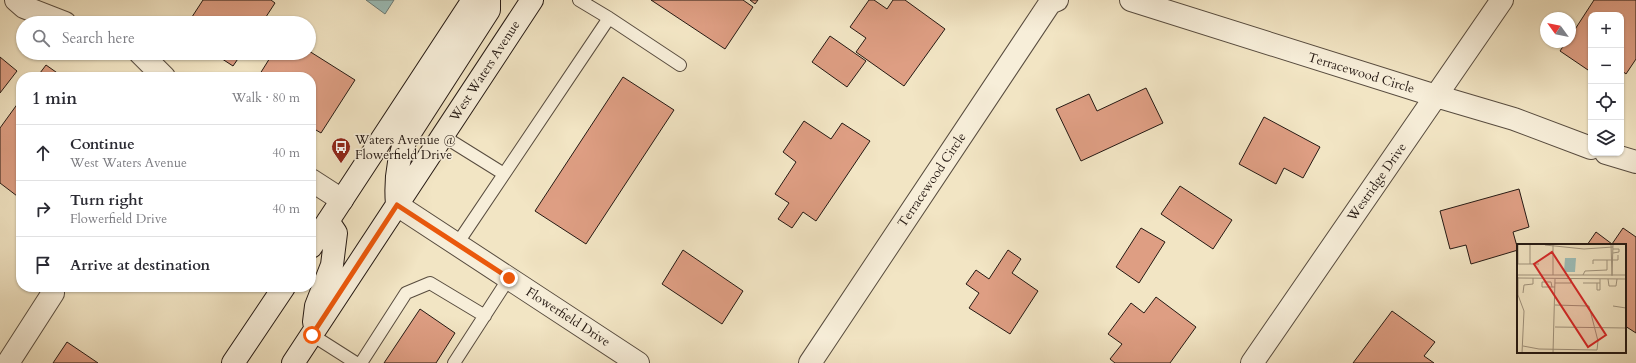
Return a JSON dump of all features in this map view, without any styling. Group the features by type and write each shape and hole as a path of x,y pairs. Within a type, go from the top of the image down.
{"street":[{"path":"16,0 24,7 47,16"},
{"path":"316,239 473,0"},
{"path":"397,205 396,172 400,154 406,139 489,10 488,0"},
{"name":"West Waters Avenue","path":"293,363 532,0"},
{"name":"Terracewood Circle","path":"810,363 1050,3 1057,0"},
{"name":"Terracewood Circle","path":"1131,0 1514,119 1588,147"},
{"name":"Westridge Drive","path":"1252,363 1502,0"},
{"path":"147,60 159,72"},
{"path":"1616,156 1636,162"},
{"path":"316,183 342,200"},
{"name":"Flowerfield Drive","path":"397,205 638,363"},
{"path":"312,335 316,306 332,265 336,233 328,221"},
{"path":"233,363 281,292"},
{"path":"8,363 53,293"}],"lane":[{"path":"579,0 680,65"},
{"path":"457,244 609,18"},
{"path":"443,136 504,174"},
{"path":"454,363 509,278"},
{"path":"361,363 406,293 430,283 484,316"},
{"path":"312,335 356,363"}],"water":[{"path":"366,0 394,0 385,14"}],"building":[{"path":"203,0 271,0 275,3 267,16 193,16"},
{"path":"651,0 743,0 753,7 725,49"},
{"path":"750,0 758,0 755,4"},
{"path":"869,0 874,0 887,9 893,0 905,0 945,29 904,86 856,52 866,38 850,27"},
{"path":"1594,0 1636,0 1636,59 1626,74 1624,72 1624,12 1588,12 1588,70 1560,51 1562,48 1576,48 1576,28"},
{"path":"830,36 866,61 847,87 812,62"},
{"path":"316,55 355,80 321,133 316,130 316,72 261,72 269,60 316,60"},
{"path":"0,57 17,71 0,93"},
{"path":"224,60 237,60 233,66"},
{"path":"46,65 56,72 41,72"},
{"path":"623,77 674,110 586,244 535,211"},
{"path":"1146,88 1163,123 1081,161 1056,109 1089,94 1097,111"},
{"path":"16,106 16,195 0,183 0,128"},
{"path":"1264,117 1320,147 1303,178 1284,168 1276,184 1239,164"},
{"path":"804,121 831,139 842,123 870,141 816,221 803,212 792,228 778,219 789,203 775,194 796,162 783,152"},
{"path":"1180,186 1232,220 1213,249 1161,214"},
{"path":"1519,189 1529,227 1513,232 1517,250 1471,264 1466,245 1450,249 1440,211"},
{"path":"1141,228 1165,242 1139,283 1116,267"},
{"path":"1623,228 1636,237 1636,333 1626,327 1626,244 1612,244"},
{"path":"1596,232 1612,244 1588,244"},
{"path":"683,250 743,291 722,324 662,284"},
{"path":"1008,250 1021,259 1012,273 1038,291 1010,334 969,308 979,293 966,284 976,270 989,279"},
{"path":"1156,297 1196,327 1170,363 1115,363 1110,359 1122,344 1108,334 1131,303 1144,313"},
{"path":"420,309 455,333 436,363 384,363"},
{"path":"1392,311 1435,342 1424,356 1434,363 1353,363"},
{"path":"67,342 98,363 53,363"}],"place":[{"name":"Waters Avenue @ Flowerfield Drive","path":"341,164"}],"route":[{"path":"312,335 397,205 509,278"}]}
